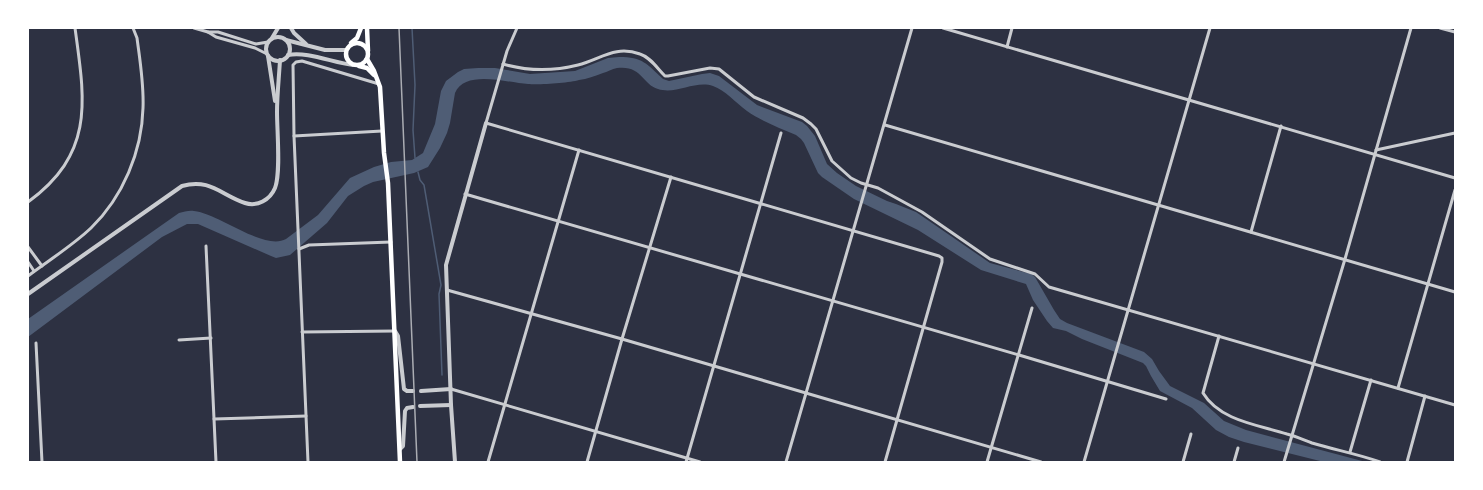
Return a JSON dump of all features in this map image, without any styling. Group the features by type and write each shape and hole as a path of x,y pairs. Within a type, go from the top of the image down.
{"main road":[{"path":"361,28 345,54 348,61 370,70 379,83"},
{"path":"356,65 362,64 367,58 367,28"},
{"path":"348,48 355,43 362,44 368,52"},
{"path":"367,58 379,83 384,160 388,183 400,462"}],"street":[{"path":"28,202 46,188 62,170 72,151 79,131 83,101 75,28"},
{"path":"28,276 73,243 94,225 117,195 131,167 140,136 143,107 138,38 133,28"},
{"path":"194,28 208,32 218,32 256,44 268,42"},
{"path":"277,112 266,48 268,42 278,28"},
{"path":"291,28 294,33 308,46"},
{"path":"455,462 451,405 447,259 509,45 517,28"},
{"path":"786,462 912,28"},
{"path":"943,28 1455,178"},
{"path":"1007,47 1012,28"},
{"path":"1084,462 1210,28"},
{"path":"1284,462 1345,259 1411,28"},
{"path":"1440,28 1455,32"},
{"path":"208,32 216,37 255,48 268,55 273,60 280,60 288,55 298,54 309,55 338,63 356,65"},
{"path":"272,38 281,37 286,40 326,50 348,48"},
{"path":"286,40 290,47 288,55"},
{"path":"503,65 538,69 567,67 581,64 612,52 626,50 644,56 665,76 715,68 723,72 754,97 803,118 811,124 816,129 832,162 851,178 866,186 878,188 922,212 990,259 1035,274 1050,287 1455,405"},
{"path":"28,294 182,186 193,183 203,184 241,202 250,204 256,204 267,199 273,192 277,182 277,112 280,60"},
{"path":"308,462 292,68 294,63 302,61 379,83"},
{"path":"486,123 853,230 942,258 942,264 885,462"},
{"path":"885,125 1455,292"},
{"path":"1251,232 1280,126"},
{"path":"294,136 382,131"},
{"path":"687,460 782,133"},
{"path":"1376,150 1455,133"},
{"path":"488,462 579,150"},
{"path":"587,462 622,339 671,177"},
{"path":"1398,388 1455,190"},
{"path":"465,194 1166,399"},
{"path":"299,249 309,244 390,242"},
{"path":"206,246 216,462"},
{"path":"28,247 42,266"},
{"path":"28,262 34,271"},
{"path":"447,290 622,339 713,367 897,419 1041,462"},
{"path":"986,462 1032,308"},
{"path":"302,332 395,331 398,336 404,389 413,392"},
{"path":"1219,336 1203,394 1215,407 1236,418 1292,437 1350,452 1380,462"},
{"path":"179,340 211,338"},
{"path":"36,343 42,462"},
{"path":"1350,452 1371,380"},
{"path":"420,391 451,389 596,431 687,460 700,462"},
{"path":"1407,462 1425,396"},
{"path":"420,406 451,405"},
{"path":"400,449 403,446 405,411 407,408 413,407"},
{"path":"214,419 306,416"},
{"path":"1183,462 1191,434"},
{"path":"1234,462 1238,448"}],"water":[{"path":"608,58 634,58 644,62 663,79 669,81 710,73 719,76 757,105 802,122 815,136 827,164 837,173 856,186 887,201 916,212 990,263 1031,274 1035,277 1060,319 1144,352 1152,359 1170,386 1204,403 1224,421 1246,430 1366,462 1324,462 1229,437 1216,430 1192,408 1160,391 1143,363 1082,339 1066,331 1053,328 1033,300 1026,284 981,270 918,230 854,199 822,177 818,173 804,143 796,135 752,115 726,94 713,86 699,85 672,90 658,89 648,83 637,72 632,69 625,68 615,68 585,79 554,84 528,84 488,79 468,81 460,86 455,93 447,133 440,148 428,167 414,173 373,182 348,196 327,223 290,255 276,258 198,224 187,224 162,237 28,337 28,319 179,213 192,211 205,214 266,240 277,241 286,239 318,215 350,178 374,167 391,162 412,160 423,153 435,124 441,91 446,81 464,69 495,68 530,74 575,71"}],"waterway":[{"path":"412,28 415,85 413,130 415,158"},
{"path":"418,172 420,180 424,185 441,285 439,294 442,375"}],"railway":[{"path":"399,28 417,462"}]}
